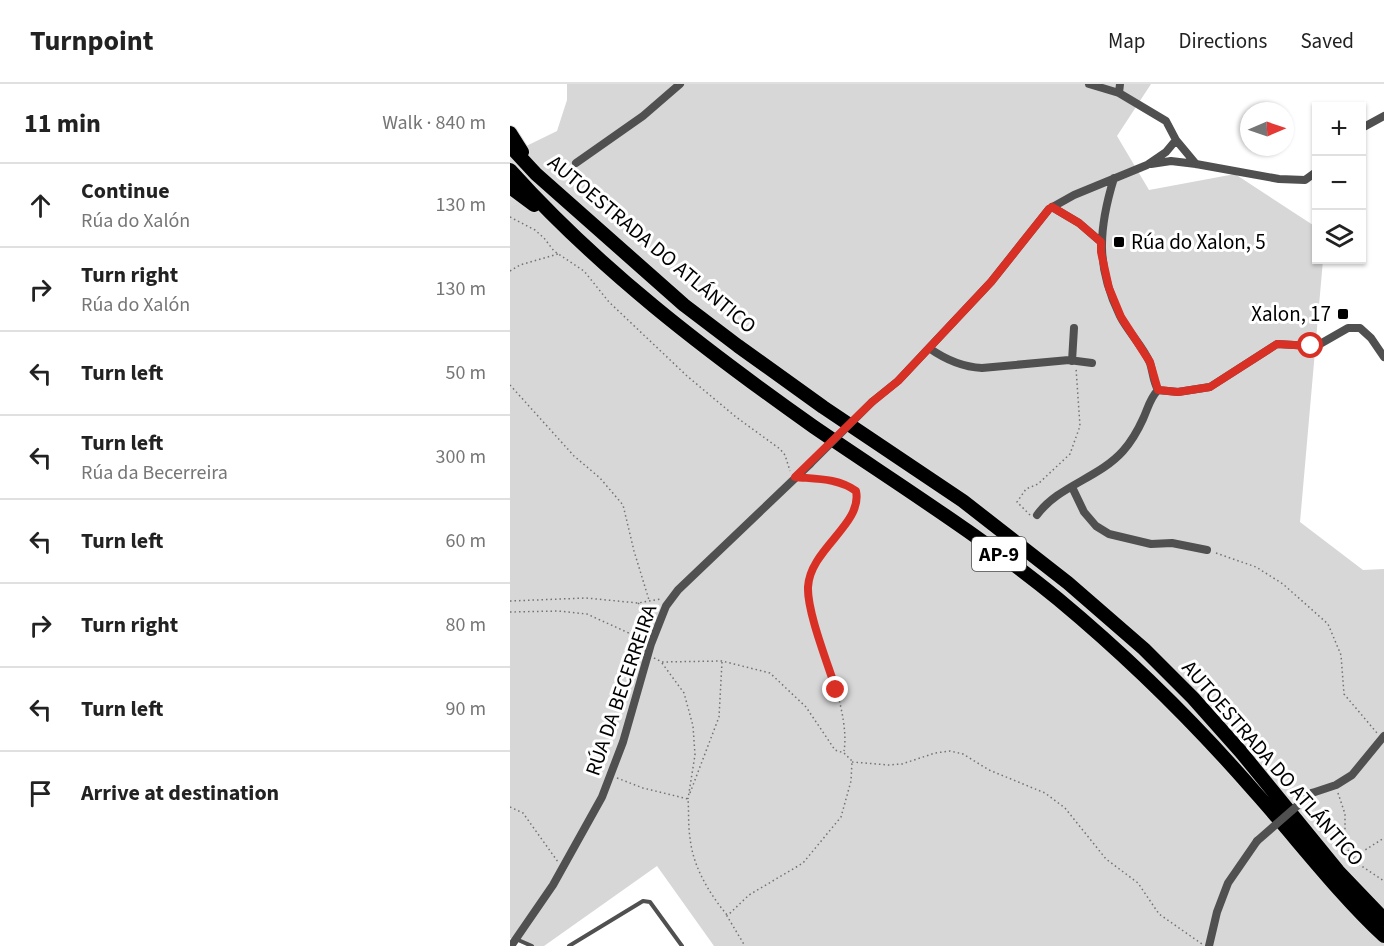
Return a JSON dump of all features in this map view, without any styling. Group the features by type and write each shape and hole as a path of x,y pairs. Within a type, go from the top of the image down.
{"highway":[{"path":"510,133 536,174"},
{"name":"AUTOESTRADA DO ATLÁNTICO","path":"510,146 536,174 684,305 823,407 963,501 1068,583 1144,649 1193,698 1241,752 1338,871 1384,919"},
{"name":"AUTOESTRADA DO ATLÁNTICO","path":"510,170 565,227 637,293 693,339 812,425 996,552 1057,598 1116,649 1202,732 1326,875 1384,936"},
{"path":"510,188 565,227"}],"street":[{"path":"576,163 643,116 680,84"},
{"path":"1089,84 1119,93 1166,121 1176,140 1196,164"},
{"path":"1119,93 1120,84"},
{"path":"1366,126 1384,116"},
{"name":"RÚA DA BECERREIRA","path":"1147,165 1166,152 1176,140"},
{"name":"RÚA DA BECERREIRA","path":"513,942 553,885 602,797 623,742 651,644 666,606 678,590 872,402 898,381 991,282 1052,207 1074,195 1147,165 1171,161 1279,179 1305,180 1312,175"},
{"path":"1114,178 1107,202 1101,252 1109,288 1121,317 1150,362 1158,390"},
{"path":"1052,207 1079,223 1101,242"},
{"path":"1074,328 1074,361"},
{"path":"1036,515 1044,505 1103,468 1123,451 1143,418 1151,396 1158,390 1178,392 1210,387 1277,344 1311,346 1320,344 1348,328 1360,328 1371,338 1384,357"},
{"path":"929,348 946,360 968,367 1074,361 1092,363"},
{"path":"1072,487 1084,512 1096,526 1109,534 1151,544 1172,543 1207,550"},
{"path":"1207,946 1228,883 1257,841 1312,793 1336,785 1352,775 1383,738"}],"lane":[{"path":"569,946 643,901 647,901 682,946"},
{"path":"513,942 532,946"}],"path":[{"path":"510,217 535,230 559,254 584,271 609,302 687,376 736,417 780,448 785,455 793,479 833,481 848,485 856,491 858,501 854,512 820,554 812,570 808,586 813,613 836,690 846,740 844,753"},
{"path":"510,272 520,265 559,254"},
{"path":"1036,515 1031,515 1017,502 1026,489 1038,484 1070,454 1080,426 1074,361"},
{"path":"510,385 574,456 600,478 623,506 649,600"},
{"path":"1207,550 1256,567 1283,584 1328,624 1341,656 1344,694 1383,738"},
{"path":"510,601 586,598 638,603 672,598"},
{"path":"638,603 645,609 655,635"},
{"path":"510,612 558,611 587,614 639,636 651,644"},
{"path":"648,656 662,662 722,662 770,673 806,707 835,750 844,753 852,762 902,764 935,753 950,751 963,754 989,770 1045,793 1065,808 1106,859 1138,883 1159,914 1207,946"},
{"path":"662,662 684,693 693,726 696,755 688,799 693,853 707,888 746,946"},
{"path":"688,799 718,717 722,662"},
{"path":"727,916 749,895 802,863 841,817 851,781 852,762"},
{"path":"610,776 644,788 688,799"},
{"path":"1336,785 1345,814 1345,843 1353,858 1367,871 1384,881"},
{"path":"510,807 523,813 562,868"},
{"path":"1353,858 1384,838"}],"shaded area":[{"path":"567,84 1151,84 1117,136 1149,190 1235,174 1312,224 1312,264 1323,264 1300,522 1363,570 1384,569 1384,946 714,946 657,866 544,946 527,946 510,938 510,154 557,131 567,100"}],"tunnel":[{"path":"510,203 543,186 576,163"}],"place":[{"name":"Rúa do Xalon, 5","path":"1119,242"},
{"name":"Xalon, 17","path":"1343,314"}],"route":[{"path":"836,690 818,634 808,586 812,570 820,554 854,512 858,501 856,491 848,485 795,477 872,402 898,381 991,282 1049,209 1052,207 1079,223 1101,242 1109,288 1121,317 1150,362 1158,390 1178,392 1210,387 1277,344 1311,346"}]}
